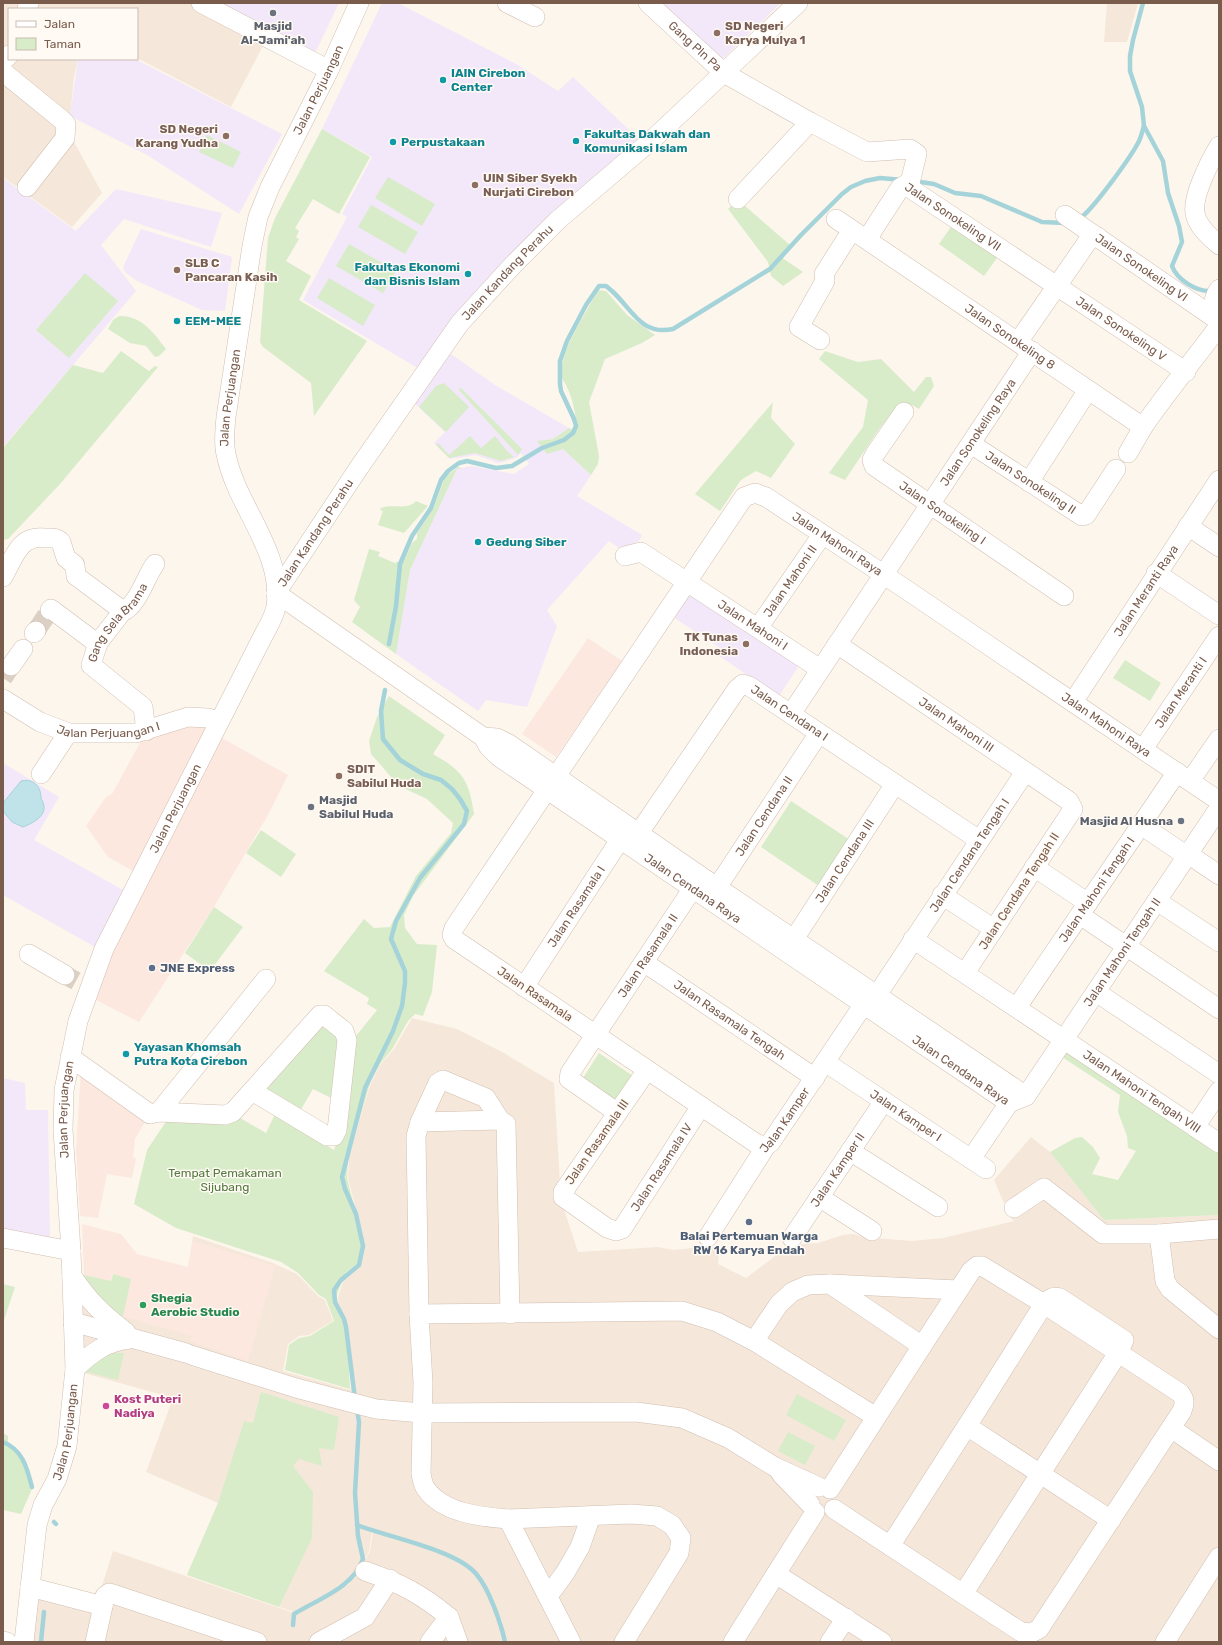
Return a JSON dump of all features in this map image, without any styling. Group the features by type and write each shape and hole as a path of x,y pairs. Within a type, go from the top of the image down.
{"street":[{"path":"201,3 329,70"},
{"name":"Jalan Perjuangan","path":"24,1642 37,1525 43,1504 56,1479 67,1446 75,1369 71,1251 63,1130 64,1090 78,1021 77,981 107,943 276,608 274,571 265,547 231,472 226,454 224,436 252,246 258,217 270,187 329,70 359,3"},
{"path":"507,3 535,17"},
{"name":"Gang Pln Pa","path":"648,3 724,73 810,122 867,152 910,149 915,151 917,154 910,183"},
{"name":"Jalan Kandang Perahu","path":"276,593 354,476 460,323 513,265 558,220 653,138 798,3"},
{"path":"3,72 66,124 65,138 27,187"},
{"path":"738,199 810,122"},
{"path":"1219,146 1205,170 1195,212 1198,221 1208,235 1219,245"},
{"name":"Jalan Sonokeling VII","path":"852,230 900,188 910,183 1056,286"},
{"name":"Jalan Sonokeling VI","path":"1073,220 1218,321"},
{"path":"820,340 799,327 825,281 824,274 852,230"},
{"name":"Jalan Sonokeling 8","path":"852,230 1144,427"},
{"name":"Jalan Sonokeling Raya","path":"883,574 971,444 1025,347 1056,286 1088,241 1092,237 1098,237"},
{"name":"Jalan Sonokeling V","path":"1056,286 1186,372"},
{"path":"1128,453 1164,396 1186,372 1218,321 1213,310 1217,292"},
{"path":"1030,482 1088,390"},
{"name":"Jalan Sonokeling I","path":"904,412 872,460 874,466 1064,596"},
{"name":"Jalan Sonokeling II","path":"971,444 1082,516 1086,515 1116,470"},
{"name":"Jalan Meranti Raya","path":"1073,702 1219,480"},
{"name":"Jalan Mahoni Raya","path":"551,782 744,497 755,493 766,497 883,574 1219,801"},
{"path":"1188,526 1219,547"},
{"name":"Jalan Mahoni II","path":"758,628 822,535"},
{"path":"3,577 25,541 32,537 58,539 62,542 66,558 75,565 76,576 123,611"},
{"name":"Jalan Mahoni I","path":"625,556 641,552 820,669"},
{"name":"Gang Sela Brama","path":"146,731 143,707 92,668 91,665 98,644 123,611 127,610 155,564"},
{"path":"791,714 883,574"},
{"path":"1156,574 1219,615"},
{"name":"Jalan Cendana Raya","path":"276,593 484,737 496,754 551,782 870,1000 1026,1096"},
{"path":"50,610 52,609 72,622 98,644"},
{"name":"Jalan Meranti I","path":"1142,749 1219,636"},
{"name":"Jalan Mahoni III","path":"837,644 1069,801 1073,809"},
{"path":"11,666 23,649"},
{"name":"Jalan Cendana I","path":"630,837 737,689 743,684 750,686 979,840"},
{"name":"Jalan Perjuangan I","path":"3,699 40,722 68,733 136,733 188,717 208,718 219,722"},
{"path":"41,774 68,733"},
{"name":"Jalan Cendana II","path":"714,894 819,733"},
{"name":"Jalan Mahoni Tengah I","path":"1017,1007 1141,824 1183,776 1219,739"},
{"name":"Jalan Cendana Tengah I","path":"870,1000 913,939 1025,772"},
{"name":"Jalan Rasamala","path":"551,782 454,928 452,935 454,939 757,1144 766,1146"},
{"name":"Jalan Cendana III","path":"794,939 895,784"},
{"name":"Jalan Mahoni Tengah II","path":"1026,1096 1219,808"},
{"name":"Jalan Cendana Tengah II","path":"965,973 1073,809"},
{"path":"1141,824 1219,875"},
{"name":"Jalan Rasamala I","path":"524,987 630,837"},
{"path":"1034,867 1127,946 1219,1009"},
{"name":"Jalan Rasamala II","path":"614,1118 615,1111 569,1079 570,1074 697,882"},
{"name":"Jalan Cendana Raya","path":"714,894 794,939 870,1000 1009,1103 1026,1096"},
{"path":"942,895 994,929"},
{"path":"1157,901 1219,942"},
{"name":"Jalan Mahoni Tengah VIII","path":"913,939 1219,1143"},
{"path":"29,954 77,981"},
{"name":"Jalan Rasamala Tengah","path":"644,963 814,1078"},
{"path":"159,1112 266,979"},
{"path":"1096,992 1219,1074"},
{"name":"Jalan Kamper","path":"708,1237 766,1146 771,1142 825,1062 870,1000"},
{"path":"70,1057 150,1114 159,1112 225,1115 233,1112 320,1015 324,1015 344,1031 347,1040 337,1130 334,1136 327,1136 252,1091"},
{"name":"Jalan Kamper I","path":"825,1062 978,1164 1009,1103"},
{"name":"Jalan Rasamala III","path":"622,1229 619,1231 611,1231 562,1194 647,1070"},
{"path":"510,1314 506,1124 500,1120 486,1098 443,1080 438,1083 420,1122 416,1136 422,1413 421,1474 425,1488 436,1499 453,1508 489,1517 508,1519 631,1514 657,1516 672,1525 682,1538 679,1553 624,1642"},
{"path":"1195,1127 1219,1091"},
{"name":"Jalan Kamper II","path":"792,1238 884,1101"},
{"name":"Jalan Rasamala IV","path":"622,1229 701,1106"},
{"path":"420,1122 500,1120"},
{"path":"850,1151 938,1207"},
{"path":"1014,1208 1044,1188 1103,1234 1159,1234 1219,1229"},
{"path":"819,1197 872,1232"},
{"path":"1159,1234 1165,1281 1170,1289 1219,1329"},
{"path":"3,1238 71,1251"},
{"path":"733,1642 776,1574 813,1508 812,1492 825,1488 876,1417 971,1271 977,1266 982,1266 1044,1304 1080,1319 1118,1353 1180,1393 1184,1398 1185,1404 1182,1411 1171,1428 1039,1629 1031,1633 1021,1632 834,1509"},
{"path":"72,1276 92,1304 107,1318 134,1338"},
{"path":"754,1340 779,1304 792,1292 808,1285 830,1284 958,1290"},
{"path":"830,1284 922,1346"},
{"path":"890,1546 1044,1304"},
{"path":"419,1314 510,1314 653,1310 682,1311 717,1322 754,1340 876,1417"},
{"path":"73,1322 134,1338 344,1402 366,1407 422,1413 636,1412 682,1418 728,1438 775,1467 825,1488 836,1496 837,1500 834,1509 827,1514 813,1508 775,1467"},
{"path":"75,1369 88,1356 105,1345 118,1340 134,1338"},
{"path":"963,1594 1118,1353"},
{"path":"967,1426 1111,1520"},
{"path":"1171,1428 1219,1461"},
{"path":"548,1596 565,1573 580,1547 591,1516"},
{"path":"508,1519 571,1642"},
{"path":"1165,1642 1219,1557"},
{"path":"365,1571 390,1579 426,1598 450,1617 458,1642"},
{"path":"776,1574 882,1642"},
{"path":"319,1642 365,1617 390,1579"},
{"path":"30,1587 103,1606"},
{"path":"95,1642 105,1596 109,1593 257,1642"},
{"path":"430,1642 450,1617"},
{"path":"830,1642 846,1618"},
{"path":"3,1641 7,1642"}],"shaded area":[{"path":"3,3 215,3 264,44 231,107 138,59 138,8 8,8 8,60 78,60 74,77 70,119 73,140 102,193 72,227 3,177"},
{"path":"216,3 339,3 316,51 308,52"},
{"name":"UIN Siber Syekh Nurjati Cirebon","path":"382,3 398,3 518,65 558,91 573,77 643,143 421,370 303,300 347,217 342,214 372,157 322,129"},
{"name":"SD Negeri Karya Mulya 1","path":"651,3 781,3 718,63"},
{"path":"1107,3 1138,3 1127,42 1104,42"},
{"path":"78,60 137,60 282,134 239,214 147,155 70,116"},
{"path":"3,178 76,231 116,189 222,213 211,247 124,219 101,245 136,291 3,447"},
{"name":"SLB C Pancaran Kasih","path":"141,229 232,257 225,311 202,310 137,281 125,272 123,267"},
{"path":"451,354 495,385 569,428 553,439 538,441 563,449 591,475 577,496 642,535 639,541 620,549 609,541 547,610 557,626 527,707 486,700 478,711 396,654 410,570 457,469 471,466 514,474 529,464 521,453 516,458 498,463 476,455 450,459 434,443 445,432 413,402"},
{"name":"TK Tunas Indonesia","path":"690,592 802,661 779,696 716,654 720,648 673,617"},
{"path":"588,638 622,661 556,757 522,734"},
{"path":"177,724 206,724 204,728 288,775 268,815 215,905 139,1022 94,999 114,948 149,880 108,857 86,826 106,797 112,794 142,739"},
{"path":"3,763 59,797 34,840 123,890 95,947 3,895"},
{"path":"412,1018 457,1029 504,1053 554,1083 561,1200 578,1252 658,1247 673,1250 710,1246 719,1249 718,1264 746,1278 783,1250 800,1244 818,1243 843,1235 853,1234 863,1237 912,1241 943,1238 1014,1221 1010,1217 994,1180 1031,1137 1050,1152 1104,1220 1219,1215 1219,1642 504,1642 503,1623 491,1594 471,1566 432,1549 372,1530 369,1552 348,1583 294,1612 187,1575 218,1503 146,1472 173,1398 77,1371 74,1273 111,1281 188,1268 193,1236 273,1263 297,1274 318,1296 325,1300 333,1321 309,1335 299,1336 288,1344 283,1371 351,1390 348,1327 337,1300 346,1273 361,1261 363,1237 348,1178 349,1158 371,1083 380,1065 394,1049"},
{"path":"81,1069 148,1117 135,1139 133,1157 136,1159 132,1178 107,1174 98,1218 80,1216 76,1149"},
{"path":"3,1078 25,1083 26,1110 48,1110 50,1240 3,1229"},
{"path":"82,1224 121,1234 137,1254 188,1267 193,1241 275,1266 248,1361 190,1341 192,1336 123,1316 131,1279 112,1274 111,1281 84,1275"},
{"path":"373,1531 432,1550 470,1567 490,1595 502,1623 503,1642 28,1642 35,1580 99,1595 113,1551 294,1613 349,1584 370,1552"}],"green space":[{"path":"322,129 370,157 339,214 313,199 295,228 299,231 296,237 299,239 286,261 311,276 299,300 367,341 314,416 311,383 263,347 260,342 268,238 275,218"},
{"path":"207,135 241,152 233,168 199,152"},
{"path":"388,177 435,204 422,226 375,198"},
{"path":"735,202 744,205 790,245 781,257 803,272 783,286 771,276 768,262 728,209"},
{"path":"371,205 418,232 405,254 358,227"},
{"path":"953,224 999,255 984,276 939,244"},
{"path":"349,244 396,271 383,293 336,266"},
{"path":"85,273 118,301 69,358 36,330"},
{"path":"329,278 375,305 363,326 317,298"},
{"path":"598,290 606,291 627,315 655,335 642,343 605,359 589,402 599,456 598,464 591,475 563,449 547,454 537,441 553,439 569,428 576,432 574,408 571,396 562,378 562,367 564,357 574,332"},
{"path":"119,316 134,318 146,326 152,331 166,349 159,356 155,357 146,346 130,343 108,329 113,320"},
{"path":"121,351 149,371 155,366 158,367 60,484 8,539 3,540 3,448 73,365 103,373"},
{"path":"825,351 858,362 881,359 914,392 926,377 931,377 934,386 919,409 912,405 898,406 879,429 845,480 829,473 863,427 868,400 819,359"},
{"path":"444,383 469,407 446,432 419,407 436,386"},
{"path":"460,387 522,449 518,455 459,390"},
{"path":"773,402 771,418 795,444 771,478 756,471 741,480 720,511 695,494"},
{"path":"470,436 481,448 495,436 514,457 501,461 475,453 449,458 436,445 438,443 449,455"},
{"path":"458,467 462,468 457,469 410,570 396,654 352,622 360,607 354,600 369,549 380,552 378,556 395,563 405,558 412,543 417,539 417,533 434,507 445,477"},
{"path":"416,501 428,506 404,533 378,525 383,511 380,510 381,508 390,506 408,506"},
{"path":"1125,660 1161,683 1150,701 1113,678"},
{"name":"Tempat Pemakaman Sijubang","path":"389,696 445,735 433,754 458,771 463,778 470,793 474,814 413,896 404,915 405,928 417,944 437,945 432,992 423,1016 415,1014 408,1021 393,1048 380,1064 370,1083 348,1158 347,1178 362,1237 360,1261 345,1273 335,1300 347,1327 350,1389 285,1370 289,1345 299,1338 310,1336 334,1321 326,1299 319,1295 298,1273 281,1262 176,1228 134,1204 147,1150 169,1117 242,1119 266,1133 275,1114 334,1150 341,1130 345,1105 313,1089 300,1111 263,1091 283,1071 331,1008 348,1021 346,1027 356,1036 377,1010 367,1004 369,998 324,971 364,919 374,928 390,927 416,876 451,833 453,823 427,799 399,786 371,754 369,741 377,717"},
{"path":"791,801 853,842 822,888 761,847"},
{"path":"261,830 296,854 281,877 246,853"},
{"path":"214,907 243,927 210,971 185,953"},
{"path":"1065,1047 1219,1148 1219,1215 1104,1220 1050,1152 1075,1138 1082,1137 1093,1147 1100,1158 1092,1174 1118,1180 1136,1151 1128,1148 1127,1136 1118,1112 1120,1095 1059,1055"},
{"path":"599,1053 636,1078 620,1103 583,1078"},
{"path":"113,1274 131,1279 123,1316 117,1314 87,1284 84,1275 111,1281"},
{"path":"3,1284 15,1287 3,1323"},
{"path":"111,1353 124,1353 118,1380 86,1372 98,1358"},
{"path":"261,1392 339,1417 334,1450 319,1448 322,1466 299,1459 293,1466 313,1492 312,1538 279,1607 187,1575 218,1503 244,1421 253,1423"},
{"path":"797,1394 846,1420 834,1441 786,1415"},
{"path":"788,1432 815,1446 805,1465 778,1451"},
{"path":"3,1433 8,1436 8,1442 22,1460 32,1489 21,1514 3,1510"}],"water":[{"path":"25,780 36,784 40,790 44,807 44,811 40,817 23,827 12,822 3,811 3,803 21,781"}],"waterway":[{"path":"1143,3 1133,40 1130,56 1130,71 1142,107 1144,126 1163,161 1168,193 1179,226 1182,242 1172,266 1178,276 1188,284 1206,291 1211,291"},
{"path":"1079,219 1093,206 1119,172 1138,143 1144,126"},
{"path":"389,644 396,606 400,564 412,536 431,508 441,480 448,471 459,463 467,461 496,468 512,466 542,448 564,440 573,433 576,426 561,391 560,361 567,341 586,305 599,286 606,286 612,291 645,325 653,329 673,329 770,269 801,235 851,187 865,181 880,178 903,180"},
{"path":"914,181 934,184 955,193 981,196 1042,222 1065,223"},
{"path":"355,1399 346,1327 344,1319 335,1302 334,1290 341,1280 359,1265 363,1246 356,1214 345,1189 342,1177 365,1088 393,1031 402,1006 405,971 391,939 396,921 420,878 464,824 467,811 452,789 441,780 423,774 400,760 383,739 381,711 385,690"},
{"path":"293,1625 294,1614 324,1598 343,1585 358,1569 363,1559 358,1536 355,1493 359,1422 357,1409"},
{"path":"3,1442 10,1445 20,1455 26,1467 32,1487"},
{"path":"357,1525 439,1551 468,1566 477,1575 490,1597 498,1616 505,1642"},
{"path":"41,1642 44,1612"}],"tunnel":[{"path":"36,631 50,610"},
{"path":"3,678 11,666"},
{"path":"65,975 76,981"}],"place":[{"name":"Masjid Al-Jami'ah","path":"273,13"},
{"name":"SD Negeri Karya Mulya 1","path":"717,33"},
{"name":"IAIN Cirebon Center","path":"443,80"},
{"name":"SD Negeri Karang Yudha","path":"226,136"},
{"name":"Fakultas Dakwah dan Komunikasi Islam","path":"576,141"},
{"name":"Perpustakaan","path":"393,142"},
{"name":"UIN Siber Syekh Nurjati Cirebon","path":"475,185"},
{"name":"SLB C Pancaran Kasih","path":"177,270"},
{"name":"Fakultas Ekonomi dan Bisnis Islam","path":"468,274"},
{"name":"EEM-MEE","path":"177,321"},
{"name":"Gedung Siber","path":"478,542"},
{"name":"TK Tunas Indonesia","path":"746,644"},
{"name":"SDIT Sabilul Huda","path":"339,776"},
{"name":"Masjid Sabilul Huda","path":"311,807"},
{"name":"Masjid Al Husna","path":"1181,821"},
{"name":"JNE Express","path":"152,968"},
{"name":"Yayasan Khomsah Putra Kota Cirebon","path":"126,1054"},
{"name":"Balai Pertemuan Warga RW 16 Karya Endah","path":"749,1222"},
{"name":"Shegia Aerobic Studio","path":"143,1305"},
{"name":"Kost Puteri Nadiya","path":"106,1406"}]}
